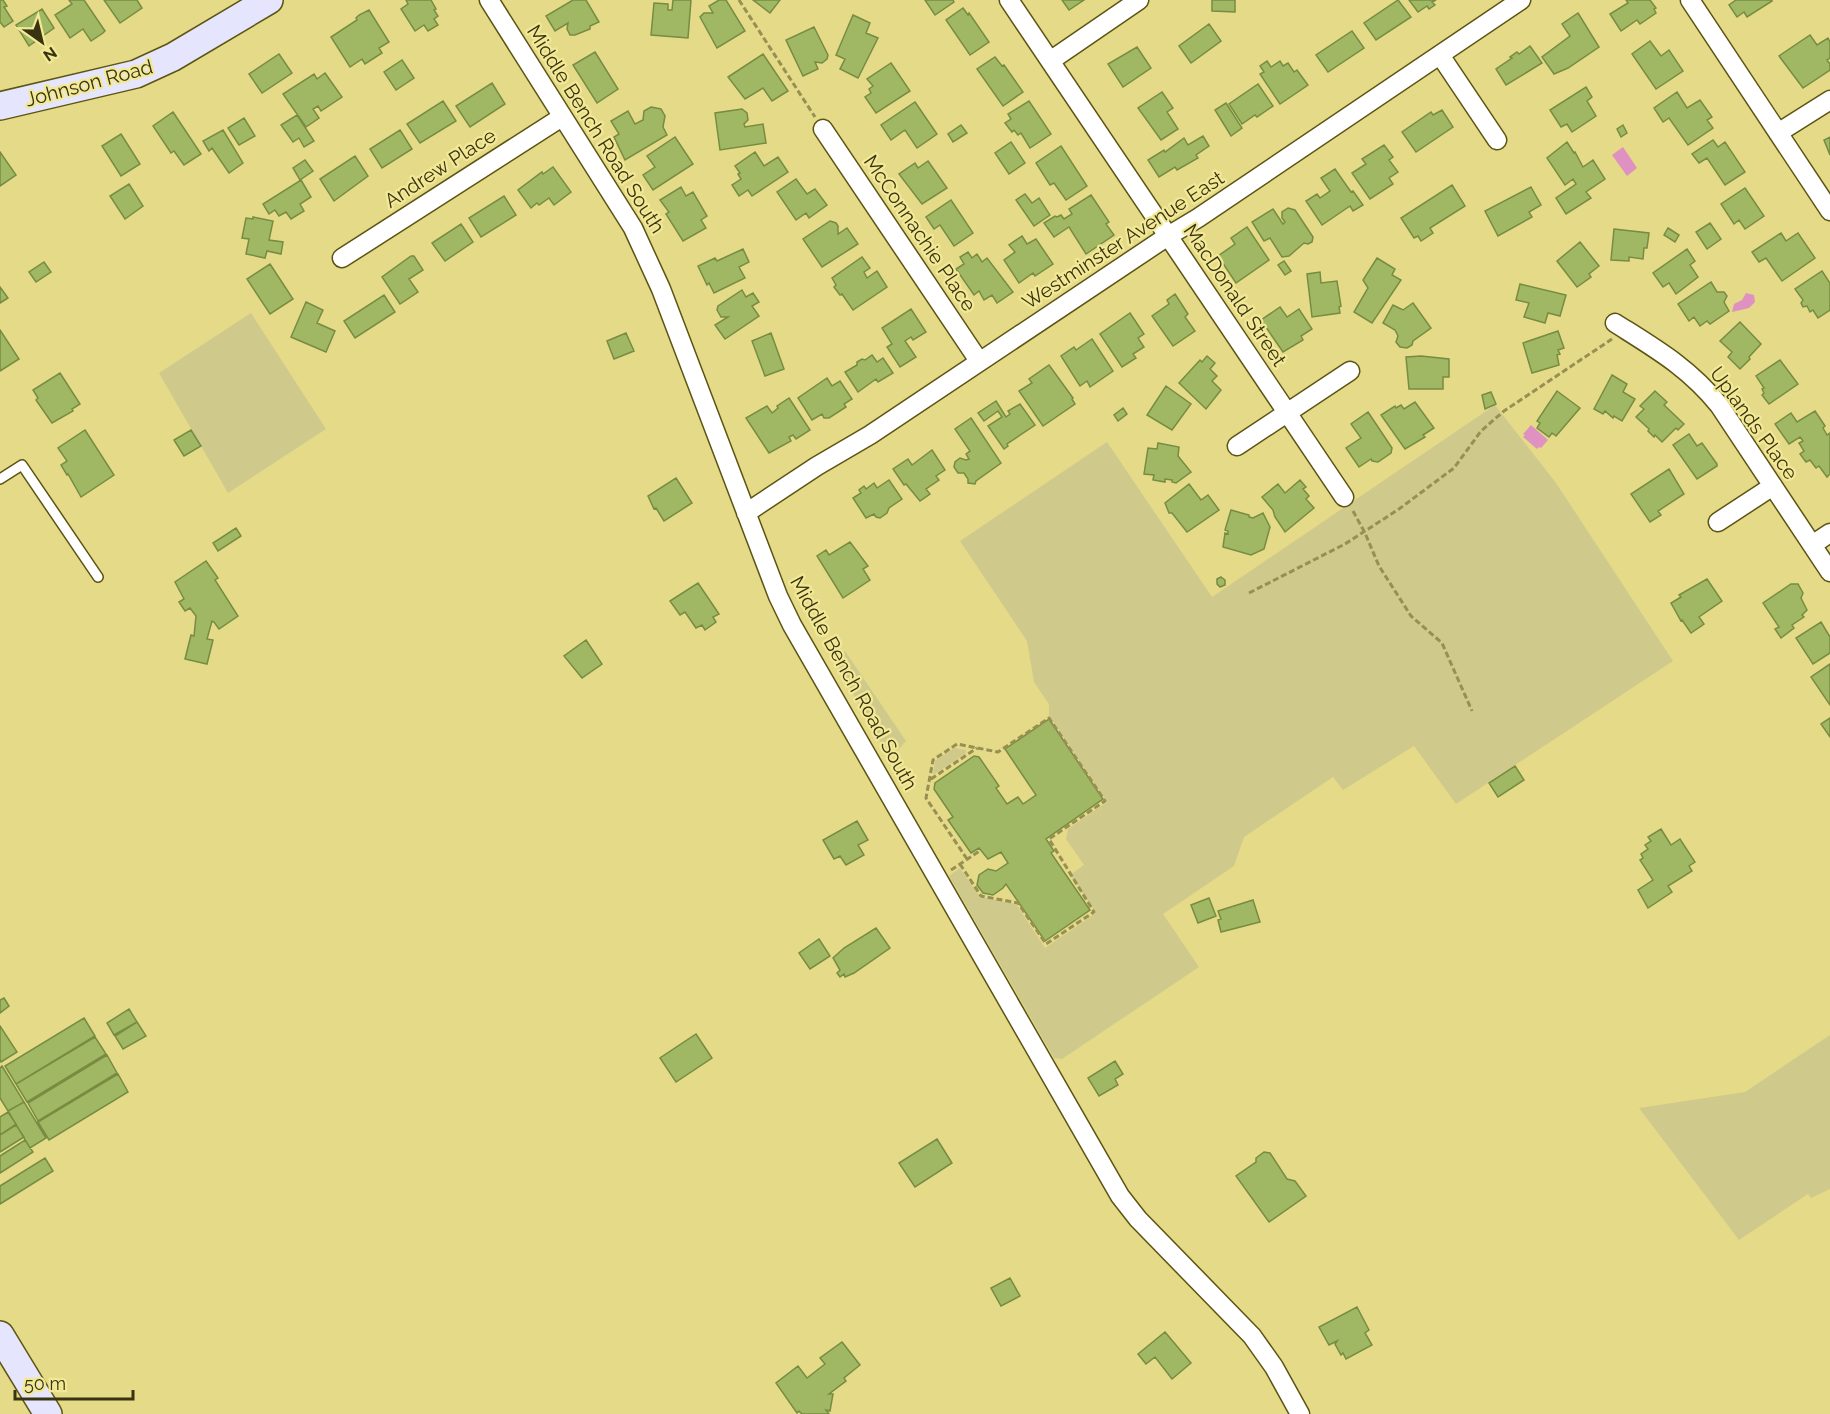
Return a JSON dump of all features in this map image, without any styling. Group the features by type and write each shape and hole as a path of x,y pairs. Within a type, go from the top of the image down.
{"main road":[{"name":"Johnson Road","path":"0,106 136,74 173,57 269,0"},
{"path":"0,1335 48,1414"}],"street":[{"name":"Middle Bench Road South","path":"489,0 644,248 662,289 778,596 792,625 937,879 1114,1186 1132,1212 1252,1336 1275,1367 1300,1414"},
{"name":"MacDonald Street","path":"1009,0 1344,497"},
{"path":"1050,61 1139,0"},
{"name":"Westminster Avenue East","path":"746,513 817,466 870,435 1168,236 1208,212 1521,0"},
{"path":"1690,0 1830,211"},
{"path":"1440,55 1497,140"},
{"path":"1778,133 1830,99"},
{"name":"Andrew Place","path":"342,258 562,117"},
{"name":"McConnachie Place","path":"823,129 979,362"},
{"name":"Uplands Place","path":"1621,326 1670,357 1706,389 1830,572"},
{"path":"1237,446 1350,371"},
{"path":"1718,522 1773,486"},
{"path":"1812,545 1830,533"}],"lane":[{"path":"0,479 22,465 98,577"}],"path":[{"path":"739,0 823,129"},
{"path":"1249,593 1365,533 1440,480 1454,468 1481,431 1504,411 1621,326"},
{"path":"1344,497 1365,533 1379,566 1411,616 1442,644 1472,711"},
{"path":"960,864 981,896 1018,903 1046,945 1094,912 1049,839 1105,801 1048,718 998,752 957,744 933,760 926,798 967,860"},
{"path":"930,780 976,748"},
{"path":"937,879 981,850"}],"shaded area":[{"path":"1623,147 1637,168 1627,176 1612,155"},
{"path":"1746,293 1754,295 1755,302 1749,308 1732,312 1734,304 1742,300"},
{"path":"251,313 326,429 228,493 159,373"},
{"path":"1495,405 1556,483 1673,661 1456,804 1414,746 1343,790 1333,777 1244,837 1234,866 1163,914 1199,967 1062,1059 1054,1058 949,876 960,868 980,897 1016,904 1045,948 1096,913 1070,875 1084,865 1066,839 1068,829 1107,802 1049,716 1049,704 1034,682 1027,641 960,541 1107,442 1212,597"},
{"path":"1531,425 1548,440 1541,448 1537,449 1523,437"},
{"path":"845,651 906,741 888,756 833,658"},
{"path":"954,748 966,750 965,754 933,775 935,761"},
{"path":"1830,1035 1830,1189 1811,1198 1808,1194 1739,1240 1639,1108 1745,1092"}],"building":[{"path":"0,0 3,0 7,6 4,7 13,21 4,27 0,22"},
{"path":"69,0 84,0 105,31 91,41 83,29 70,38 55,15 72,4"},
{"path":"104,0 137,0 142,8 120,23"},
{"path":"406,0 431,0 438,16 434,19 438,25 428,31 424,25 415,31 401,9 408,4"},
{"path":"573,0 586,0 599,22 590,26 590,29 575,35 570,35 567,29 568,23 555,31 546,16"},
{"path":"673,0 691,0 688,38 651,35 654,3 668,4 668,10 672,10"},
{"path":"719,0 726,0 745,31 717,48 700,17 704,13 713,13 709,6"},
{"path":"753,0 780,0 770,13"},
{"path":"925,0 953,0 954,2 935,15"},
{"path":"1062,0 1084,0 1069,10"},
{"path":"1212,0 1235,0 1235,12 1212,11"},
{"path":"1398,0 1411,17 1376,40 1364,23"},
{"path":"1409,0 1436,0 1432,2 1435,5 1429,9 1427,6 1418,12"},
{"path":"1626,0 1650,0 1656,8 1654,9 1656,13 1640,24 1637,20 1621,31 1610,14 1628,3"},
{"path":"1736,0 1772,1 1747,17 1744,12 1737,17 1729,5"},
{"path":"963,8 989,42 970,55 946,20"},
{"path":"42,9 54,28 29,46 16,25"},
{"path":"369,10 389,42 379,48 382,53 365,64 362,59 350,67 331,37"},
{"path":"1578,13 1599,47 1568,68 1554,74 1542,57 1570,36 1562,24"},
{"path":"853,15 870,23 866,33 878,38 858,78 840,69 845,59 836,55"},
{"path":"1209,24 1221,41 1191,63 1179,46"},
{"path":"814,27 828,55 822,63 815,62 818,69 803,76 786,40"},
{"path":"1352,31 1364,48 1328,72 1316,55"},
{"path":"1810,35 1817,45 1828,38 1830,58 1827,60 1830,70 1803,88 1779,56"},
{"path":"1650,41 1661,56 1669,50 1683,71 1656,89 1632,54"},
{"path":"1530,46 1542,63 1506,85 1496,69 1517,52 1519,54"},
{"path":"1137,47 1151,68 1123,87 1108,64"},
{"path":"595,52 618,89 597,103 573,65"},
{"path":"279,54 292,73 262,93 249,74"},
{"path":"763,54 788,91 772,101 763,88 745,99 728,77"},
{"path":"995,57 1002,66 1004,65 1023,92 1003,106 977,69"},
{"path":"402,60 414,78 396,90 384,72"},
{"path":"1267,61 1271,67 1280,61 1283,66 1288,63 1294,72 1297,70 1308,85 1280,104 1260,74 1264,72 1260,66"},
{"path":"891,63 910,91 876,113 865,97 871,93 869,89 873,86 867,79"},
{"path":"325,73 342,97 321,111 318,106 313,109 319,118 306,127 283,94 314,74 317,79"},
{"path":"492,83 505,104 470,127 456,106"},
{"path":"1258,84 1273,106 1242,124 1229,104"},
{"path":"1586,87 1592,97 1587,101 1596,116 1572,132 1567,124 1561,127 1550,110"},
{"path":"1162,92 1173,108 1167,112 1178,129 1161,140 1138,108"},
{"path":"1677,92 1687,108 1700,100 1712,117 1707,120 1713,128 1688,145 1669,118 1663,122 1654,108"},
{"path":"443,101 456,121 420,143 407,124"},
{"path":"1029,101 1051,134 1030,148 1021,133 1018,135 1014,130 1012,132 1005,123 1011,119 1008,114"},
{"path":"915,102 937,134 917,148 905,130 891,140 881,125"},
{"path":"1226,103 1242,128 1231,136 1215,110"},
{"path":"651,107 661,109 665,116 663,127 667,135 625,160 614,137 619,134 611,121 628,111 635,124 643,120 644,111"},
{"path":"742,109 747,113 748,120 744,124 745,127 763,124 766,143 720,150 715,113"},
{"path":"1442,110 1453,127 1416,152 1402,132 1431,112 1433,115"},
{"path":"173,112 201,154 184,165 174,151 171,153 153,126"},
{"path":"297,115 314,141 304,147 299,138 293,142 281,125"},
{"path":"244,118 255,136 239,145 228,128"},
{"path":"961,125 967,133 953,142 948,134"},
{"path":"1623,125 1627,133 1621,137 1617,129"},
{"path":"223,130 243,163 229,173 212,148 209,151 203,141"},
{"path":"400,130 412,149 382,168 370,149"},
{"path":"121,134 140,164 121,176 102,146"},
{"path":"1203,136 1209,146 1196,155 1198,158 1177,170 1175,167 1159,177 1148,160 1164,150 1165,152 1184,138 1188,145"},
{"path":"675,137 693,164 653,190 643,175 655,167 647,156"},
{"path":"1830,137 1830,155 1824,140"},
{"path":"1713,140 1718,147 1725,142 1745,172 1725,185 1707,158 1699,163 1692,154"},
{"path":"1011,142 1025,163 1009,174 995,153"},
{"path":"1567,142 1583,167 1593,160 1605,179 1586,192 1591,198 1566,214 1556,198 1576,184 1573,179 1565,185 1547,158"},
{"path":"1384,145 1393,157 1389,160 1398,172 1389,178 1393,184 1370,199 1352,173 1366,164 1362,159"},
{"path":"1061,146 1087,186 1066,200 1054,183 1050,185 1036,163"},
{"path":"0,152 16,175 0,186"},
{"path":"755,152 764,166 778,157 788,172 752,196 748,190 739,196 732,185 741,179 735,166"},
{"path":"355,156 368,176 334,201 320,179"},
{"path":"305,160 313,171 300,180 293,168"},
{"path":"928,161 947,188 922,204 899,174 915,163 918,168"},
{"path":"553,167 571,192 554,205 549,198 531,208 518,190 542,172 543,174"},
{"path":"1335,169 1363,205 1353,211 1350,206 1322,225 1306,201 1317,194 1320,198 1330,191 1321,178"},
{"path":"796,179 807,194 815,189 827,205 809,218 806,213 796,220 777,192"},
{"path":"301,180 311,197 300,204 304,211 291,219 286,212 279,216 275,210 269,214 263,204"},
{"path":"129,184 143,206 125,219 110,196"},
{"path":"1452,185 1465,206 1430,228 1433,233 1421,241 1418,236 1414,238 1401,218"},
{"path":"681,187 686,196 693,192 707,216 701,220 706,228 683,241 666,214 669,212 660,200"},
{"path":"1531,187 1541,205 1529,212 1532,217 1498,236 1485,211"},
{"path":"1745,188 1764,216 1745,229 1739,220 1734,224 1721,204"},
{"path":"1025,194 1032,203 1039,198 1050,215 1034,226 1016,200"},
{"path":"1091,195 1109,222 1106,224 1114,235 1086,254 1069,227 1054,237 1044,223 1055,216 1061,215 1064,219 1072,214 1069,209"},
{"path":"504,196 516,215 481,237 469,218"},
{"path":"951,200 973,233 954,246 940,225 934,229 926,217"},
{"path":"1288,208 1295,210 1313,237 1312,242 1304,243 1289,256 1282,257 1270,238 1264,241 1252,222 1273,209 1283,224 1285,222 1282,212"},
{"path":"253,217 273,221 269,240 283,242 281,254 267,251 265,258 246,254 249,239 242,238 246,218 253,219"},
{"path":"830,221 838,226 838,234 847,228 858,244 822,267 803,239"},
{"path":"1710,223 1721,239 1707,249 1696,232"},
{"path":"461,224 473,242 445,261 432,243"},
{"path":"1247,227 1269,260 1236,283 1218,256 1235,244 1231,238"},
{"path":"1668,228 1679,235 1675,242 1664,235"},
{"path":"1614,229 1649,233 1643,259 1629,257 1629,261 1611,260"},
{"path":"1781,233 1786,241 1798,233 1815,258 1782,281 1766,258 1759,262 1752,252"},
{"path":"1022,236 1027,244 1036,239 1053,264 1035,276 1033,273 1019,283 1004,260 1015,252 1009,245"},
{"path":"1580,242 1599,266 1589,274 1591,277 1577,287 1557,261"},
{"path":"743,249 749,262 739,267 745,278 714,293 709,283 707,285 698,266 715,258 717,261"},
{"path":"1687,249 1695,261 1690,265 1698,277 1676,294 1669,283 1663,287 1653,273"},
{"path":"968,252 972,258 977,254 982,262 987,258 1013,292 997,303 992,295 984,300 979,291 974,295 956,269 964,264 960,257"},
{"path":"414,256 423,270 409,279 418,292 400,304 382,277"},
{"path":"862,257 870,268 864,272 867,278 877,271 887,287 853,310 834,287 836,285 832,278"},
{"path":"1377,258 1395,269 1392,275 1401,280 1372,323 1354,312 1368,288 1363,280"},
{"path":"1284,261 1291,271 1285,275 1278,265"},
{"path":"44,262 51,272 36,282 29,272"},
{"path":"270,264 293,299 270,314 247,279"},
{"path":"1822,271 1830,283 1830,310 1818,318 1813,310 1810,312 1807,306 1803,307 1801,303 1803,300 1795,289"},
{"path":"1320,272 1321,283 1337,281 1340,313 1312,317 1307,274"},
{"path":"1711,282 1717,292 1724,292 1727,296 1724,302 1729,311 1710,324 1707,321 1700,326 1694,317 1689,321 1678,304"},
{"path":"1520,284 1566,295 1560,316 1548,313 1545,323 1524,317 1529,303 1516,300"},
{"path":"0,287 8,298 0,303"},
{"path":"742,290 746,297 753,293 759,302 752,306 759,316 725,339 715,325 728,317 721,317 717,310 718,306"},
{"path":"1175,294 1188,314 1185,317 1195,331 1173,346 1152,316 1169,304 1167,300"},
{"path":"384,295 395,312 355,338 344,321"},
{"path":"306,302 323,310 317,323 335,331 326,352 291,337"},
{"path":"1413,303 1431,328 1413,341 1412,345 1407,348 1400,347 1396,342 1398,336 1395,330 1383,323 1393,305 1403,310"},
{"path":"1280,307 1287,317 1299,309 1312,329 1301,336 1303,340 1283,352 1261,320"},
{"path":"911,309 926,332 913,340 911,337 905,341 916,357 900,367 887,347 892,344 882,328"},
{"path":"1130,313 1144,334 1138,338 1144,347 1133,354 1136,358 1122,367 1100,334"},
{"path":"1740,322 1761,344 1740,369 1728,357 1732,352 1720,341"},
{"path":"0,330 19,359 0,371"},
{"path":"1558,331 1564,348 1558,350 1559,365 1532,373 1523,343"},
{"path":"626,333 634,351 614,359 607,341"},
{"path":"771,333 784,369 765,376 752,341"},
{"path":"1092,339 1113,371 1090,387 1087,381 1080,386 1061,356 1074,347 1076,350"},
{"path":"872,355 877,362 883,358 893,373 878,382 876,379 858,392 845,372 857,365 857,362"},
{"path":"1207,356 1215,363 1210,369 1217,376 1212,381 1221,390 1206,409 1179,383 1200,360 1202,362"},
{"path":"1406,357 1449,359 1449,377 1443,377 1443,389 1409,389"},
{"path":"1780,360 1798,384 1769,404 1762,395 1764,388 1756,376"},
{"path":"1049,365 1075,404 1043,426 1019,391 1032,383 1029,379"},
{"path":"60,373 80,404 72,409 73,411 52,423 36,400 38,398 33,390"},
{"path":"1612,375 1627,384 1623,392 1635,399 1622,421 1614,416 1613,418 1605,411 1603,414 1594,409"},
{"path":"827,378 832,386 840,381 852,399 844,404 846,407 829,418 824,418 822,414 812,420 798,398"},
{"path":"1166,386 1191,404 1172,430 1147,415"},
{"path":"1557,391 1580,408 1556,436 1552,433 1549,437 1537,428 1540,423 1537,421"},
{"path":"1655,391 1667,402 1664,405 1684,424 1678,430 1676,428 1662,442 1655,435 1654,437 1636,417 1644,409 1640,406"},
{"path":"1491,392 1496,404 1485,409 1482,395"},
{"path":"789,398 810,430 796,439 793,435 789,437 791,441 769,453 746,418 767,406 772,413 778,408 777,406"},
{"path":"996,401 1006,417 1010,414 1008,411 1020,404 1035,425 1007,444 1008,446 1004,449 988,426 1002,417 998,411 984,421 978,413"},
{"path":"1415,402 1434,428 1423,435 1425,437 1405,449 1381,415 1395,406 1396,408 1401,405 1404,409"},
{"path":"1123,408 1127,414 1118,421 1114,415"},
{"path":"1815,411 1825,426 1823,428 1827,435 1830,433 1830,474 1827,477 1819,466 1816,468 1810,460 1806,462 1800,454 1804,451 1799,443 1803,441 1800,437 1789,444 1775,424 1791,413 1797,422"},
{"path":"1368,412 1392,448 1391,453 1378,462 1371,459 1359,467 1346,448 1361,438 1351,424"},
{"path":"971,418 1001,463 975,484 968,483 964,473 958,473 954,467 955,462 960,458 969,459 966,454 970,451 955,429"},
{"path":"85,430 114,475 81,497 61,465 67,461 58,448"},
{"path":"191,430 201,446 184,456 174,440"},
{"path":"1689,434 1697,446 1702,443 1717,464 1697,479 1673,445"},
{"path":"1158,443 1179,447 1178,456 1191,472 1176,483 1165,479 1165,482 1153,480 1154,475 1144,474 1148,448 1157,449"},
{"path":"932,450 945,470 936,476 939,480 926,489 930,494 920,501 906,484 904,485 893,469 908,459 912,465"},
{"path":"1669,469 1684,494 1658,511 1661,515 1650,522 1631,494"},
{"path":"676,478 692,503 664,521 656,508 654,509 648,496"},
{"path":"889,480 902,499 880,518 874,514 866,518 853,498 861,493 859,490 864,486 866,489 874,483 877,488"},
{"path":"1300,480 1309,496 1306,499 1314,508 1285,532 1273,510 1262,497 1278,484 1285,493"},
{"path":"1189,484 1201,500 1208,495 1219,510 1187,532 1172,513 1169,513 1165,503"},
{"path":"1231,510 1253,518 1263,513 1270,527 1264,549 1251,555 1223,547 1225,533 1228,534 1225,530"},
{"path":"236,528 241,536 218,551 213,543"},
{"path":"850,542 868,566 863,569 870,580 843,598 817,556 826,550 829,555"},
{"path":"206,561 218,578 215,580 238,616 219,629 212,621 207,639 213,640 207,664 185,659 191,635 194,636 196,616 190,608 185,611 179,602 184,599 175,582"},
{"path":"1221,577 1225,580 1225,585 1220,587 1217,579"},
{"path":"1707,579 1722,601 1699,617 1704,624 1691,633 1671,603 1681,597 1679,595"},
{"path":"698,583 719,614 713,617 716,622 705,630 702,625 696,628 685,612 680,615 670,601"},
{"path":"1791,584 1798,584 1807,610 1802,615 1804,617 1792,625 1794,628 1781,638 1775,629 1779,627 1763,603"},
{"path":"1821,622 1830,637 1830,653 1813,664 1796,638"},
{"path":"586,640 602,664 582,678 564,656"},
{"path":"1830,664 1830,705 1811,677"},
{"path":"1830,718 1830,737 1821,724"},
{"path":"1049,719 1103,799 1046,839 1054,851 1051,853 1090,910 1045,941 1006,884 993,895 983,893 977,885 979,875 988,869 996,871 1008,863 1001,852 988,859 979,848 971,853 948,820 953,817 934,789 935,783 974,756 979,757 999,786 996,788 1007,804 1018,797 1023,804 1036,795 1005,749"},
{"path":"1515,766 1524,780 1498,797 1489,783"},
{"path":"857,821 868,840 858,845 864,855 846,865 840,856 834,859 823,840"},
{"path":"1661,829 1671,845 1680,839 1695,862 1689,866 1692,871 1668,886 1672,892 1648,908 1638,890 1653,880 1640,860 1643,858 1641,854 1648,849 1645,845 1651,841 1648,837"},
{"path":"1209,898 1216,916 1198,923 1191,905"},
{"path":"1253,900 1260,922 1221,932 1218,920 1221,919 1218,911"},
{"path":"876,928 890,948 854,973 840,977 837,973 840,970 833,958 844,948"},
{"path":"819,939 830,956 810,969 799,953"},
{"path":"4,998 9,1006 0,1013 0,1000"},
{"path":"129,1009 137,1022 114,1035 107,1023"},
{"path":"84,1018 95,1036 16,1084 5,1066"},
{"path":"137,1022 146,1036 123,1049 115,1036"},
{"path":"0,1026 17,1052 1,1062 0,1059"},
{"path":"696,1034 712,1058 676,1082 660,1058"},
{"path":"95,1037 106,1054 27,1102 16,1084"},
{"path":"107,1055 117,1073 38,1121 28,1103"},
{"path":"1115,1061 1123,1074 1115,1079 1118,1085 1099,1096 1088,1078"},
{"path":"2,1066 24,1102 8,1111 0,1098 0,1068"},
{"path":"118,1074 128,1092 49,1140 38,1122"},
{"path":"24,1102 46,1138 30,1148 8,1111"},
{"path":"8,1112 16,1124 0,1135 0,1117"},
{"path":"16,1125 24,1137 0,1152 0,1135"},
{"path":"937,1139 952,1163 915,1187 899,1163"},
{"path":"25,1140 33,1152 0,1173 0,1156"},
{"path":"1264,1152 1270,1153 1287,1179 1295,1181 1306,1196 1269,1222 1236,1176 1256,1162 1256,1158"},
{"path":"45,1158 53,1171 0,1204 0,1186"},
{"path":"1010,1278 1020,1296 1001,1306 991,1288"},
{"path":"1357,1307 1369,1330 1365,1333 1372,1345 1346,1359 1335,1344 1337,1341 1329,1345 1319,1327"},
{"path":"1165,1332 1191,1363 1172,1379 1155,1357 1146,1364 1138,1354"},
{"path":"842,1342 860,1365 844,1378 846,1381 829,1394 833,1394 830,1411 826,1410 829,1414 802,1414 799,1411 797,1413 776,1383 798,1366 807,1378 825,1364 820,1358"}]}
